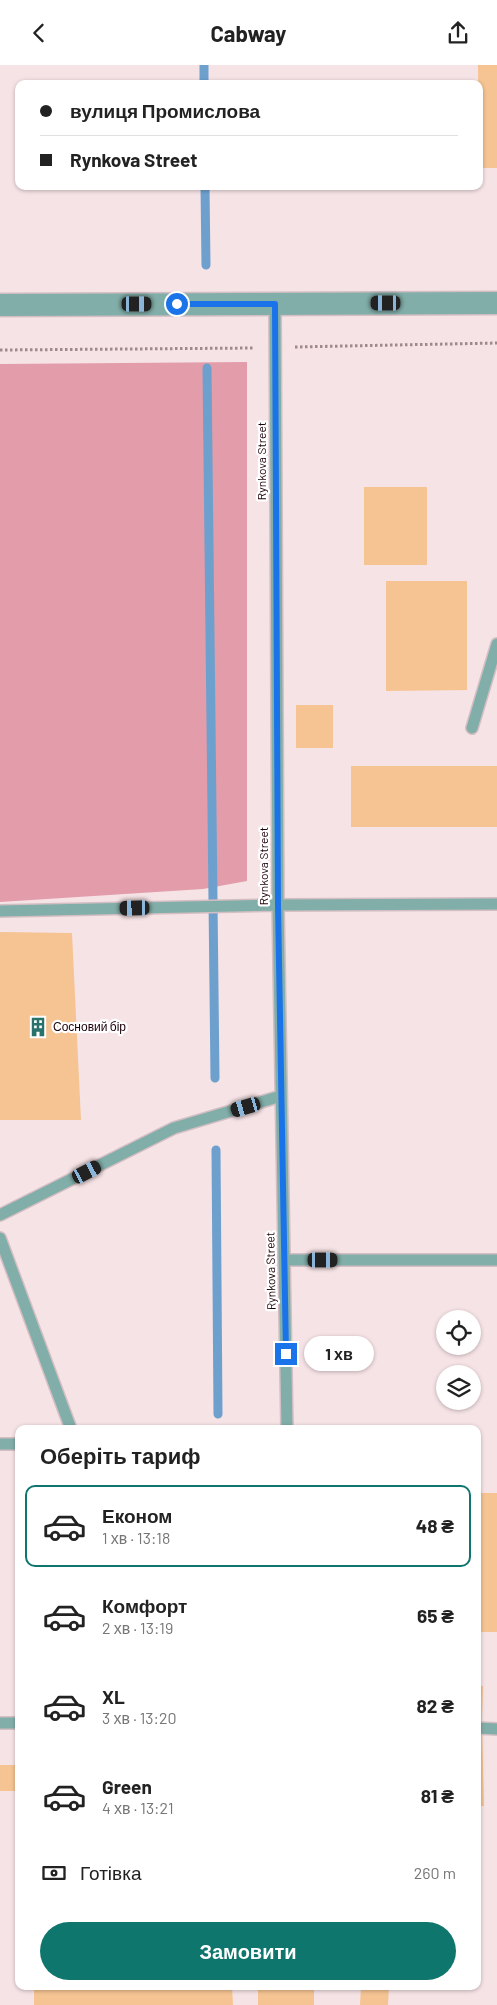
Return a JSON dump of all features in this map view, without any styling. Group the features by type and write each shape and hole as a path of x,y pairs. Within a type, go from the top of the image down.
{"street":[{"path":"0,305 497,303"}],"lane":[{"name":"Rynkova Street","path":"275,304 278,905 287,1425"},
{"path":"472,728 497,644"},
{"path":"0,911 278,905 497,904"},
{"path":"0,1215 174,1128 281,1096"},
{"path":"0,1238 70,1425"},
{"path":"284,1260 497,1260"},
{"path":"0,1444 15,1444"},
{"path":"0,1723 15,1723"},
{"path":"481,1728 497,1729"}],"path":[{"path":"0,350 222,349 497,343"}],"shaded area":[{"path":"247,362 247,881 203,889 0,902 0,364"}],"building":[{"path":"478,65 497,65 497,168 483,168 483,80 478,80"},
{"path":"364,487 427,487 427,565 364,565"},
{"path":"386,581 467,581 467,690 386,691"},
{"path":"296,705 333,705 333,748 296,748"},
{"path":"351,766 497,766 497,827 351,827"},
{"name":"Сосновий бір","path":"0,932 72,933 81,1120 0,1120"},
{"path":"481,1493 497,1493 497,1632 481,1632"},
{"path":"481,1686 483,1686 484,1806 481,1806"},
{"path":"0,1765 15,1765 15,1791 0,1791"},
{"path":"34,1990 232,1990 233,2005 34,2005"},
{"path":"258,1990 314,1990 314,2005 258,2005"},
{"path":"361,1990 389,1990 388,2005 360,2005"}],"waterway":[{"path":"204,65 204,80"},
{"path":"205,190 206,265"},
{"path":"207,368 215,1078"},
{"path":"216,1150 218,1414"}],"place":[{"name":"Сосновий бір","path":"38,1027"}],"route":[{"path":"177,304 275,304 278,905 286,1354"}]}
